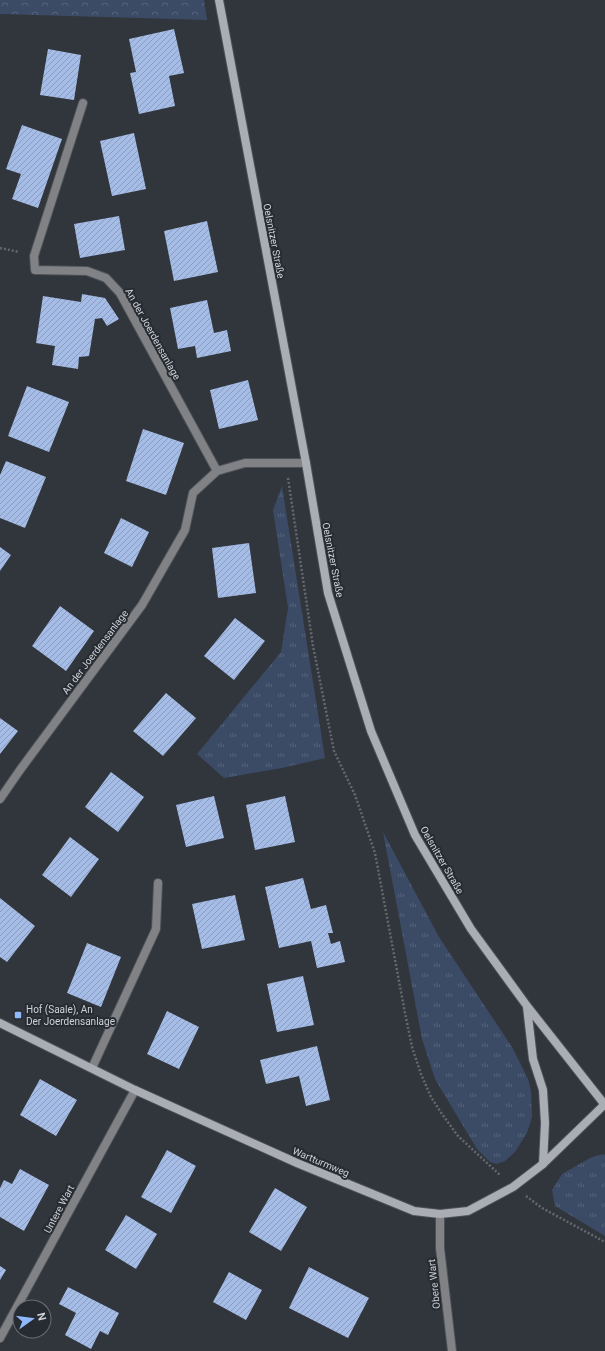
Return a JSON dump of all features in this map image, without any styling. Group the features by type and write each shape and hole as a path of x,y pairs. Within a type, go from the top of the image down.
{"main road":[{"name":"Oelsnitzer Straße","path":"218,0 306,463 328,593 371,731 415,835 471,929 527,1006 605,1105"},
{"path":"527,1006 533,1059 543,1090 545,1123 543,1164"},
{"name":"Wartturmweg","path":"0,1023 135,1090 297,1163 414,1211 440,1214 468,1211 512,1187 543,1164 605,1105"}],"street":[{"name":"An der Joerdensanlage","path":"84,103 34,256 35,270 87,271 106,278 120,293 217,471"},
{"name":"An der Joerdensanlage","path":"0,799 142,606 185,530 194,493 217,471 245,463 306,463"},
{"path":"92,1068 156,929 158,883"},
{"name":"Untere Wart","path":"0,1338 135,1090"},
{"name":"Obere Wart","path":"440,1214 440,1248 452,1351"}],"path":[{"path":"286,463 314,646 334,751 354,795 375,854 404,1013 412,1047 421,1074 431,1097 458,1136 512,1187 542,1208 605,1242"}],"green space":[{"path":"0,0 204,0 207,20 0,14"},
{"path":"282,486 325,758 282,768 224,778 197,754 281,652 288,608 273,510"},
{"path":"383,832 439,937 512,1047 528,1079 531,1091 532,1117 527,1133 515,1152 505,1161 497,1164 490,1162 477,1149 435,1079 422,1039"},
{"path":"603,1154 605,1155 605,1236 555,1206 552,1190 562,1174 590,1158"}],"building":[{"path":"174,29 184,73 169,76 175,106 139,114 130,73 136,72 129,39"},
{"path":"48,49 81,55 74,100 40,95"},
{"path":"22,125 62,139 38,208 12,199 21,174 6,169"},
{"path":"134,133 146,189 112,196 100,141"},
{"path":"119,216 125,250 80,258 74,224"},
{"path":"207,221 218,272 174,281 164,231"},
{"path":"82,294 105,298 119,319 107,326 102,318 95,319 89,356 79,357 78,369 52,365 55,346 36,343 43,296 81,302"},
{"path":"207,300 214,333 227,330 231,351 197,358 195,346 178,349 170,308"},
{"path":"248,380 258,420 219,429 210,390"},
{"path":"27,386 69,402 49,452 8,436"},
{"path":"143,429 184,443 166,495 126,481"},
{"path":"6,461 46,477 25,528 0,518 0,475"},
{"path":"121,518 149,532 132,567 104,553"},
{"path":"249,543 256,593 218,598 212,548"},
{"path":"0,547 11,555 0,571"},
{"path":"60,606 94,631 66,671 32,646"},
{"path":"235,618 265,641 234,680 204,656"},
{"path":"166,693 196,718 163,756 133,731"},
{"path":"0,718 18,731 0,754"},
{"path":"111,772 144,797 118,832 85,807"},
{"path":"214,796 224,838 186,847 176,805"},
{"path":"285,796 295,842 255,850 246,805"},
{"path":"70,837 99,859 71,897 42,875"},
{"path":"303,878 311,909 326,905 333,933 328,933 331,944 340,941 345,962 317,968 311,941 279,948 265,887"},
{"path":"235,895 245,940 202,949 192,904"},
{"path":"0,898 35,926 7,962 0,957"},
{"path":"87,943 121,957 101,1007 67,993"},
{"path":"303,976 314,1025 277,1032 267,984"},
{"path":"167,1011 199,1027 179,1069 147,1054"},
{"path":"317,1046 330,1100 306,1106 299,1076 266,1084 260,1060"},
{"path":"40,1079 77,1100 56,1136 20,1115"},
{"path":"167,1150 196,1166 171,1213 141,1197"},
{"path":"20,1169 49,1185 24,1231 0,1217 0,1188 4,1180 12,1184"},
{"path":"275,1188 307,1207 281,1251 249,1232"},
{"path":"126,1215 157,1234 136,1269 105,1250"},
{"path":"0,1266 6,1270 0,1280"},
{"path":"309,1267 369,1298 348,1338 289,1308"},
{"path":"229,1272 262,1290 246,1320 213,1302"},
{"path":"68,1287 119,1313 108,1335 100,1331 91,1349 65,1335 76,1313 59,1304"}],"place":[{"name":"Hof (Saale), An Der Joerdensanlage","path":"18,1015"}]}
